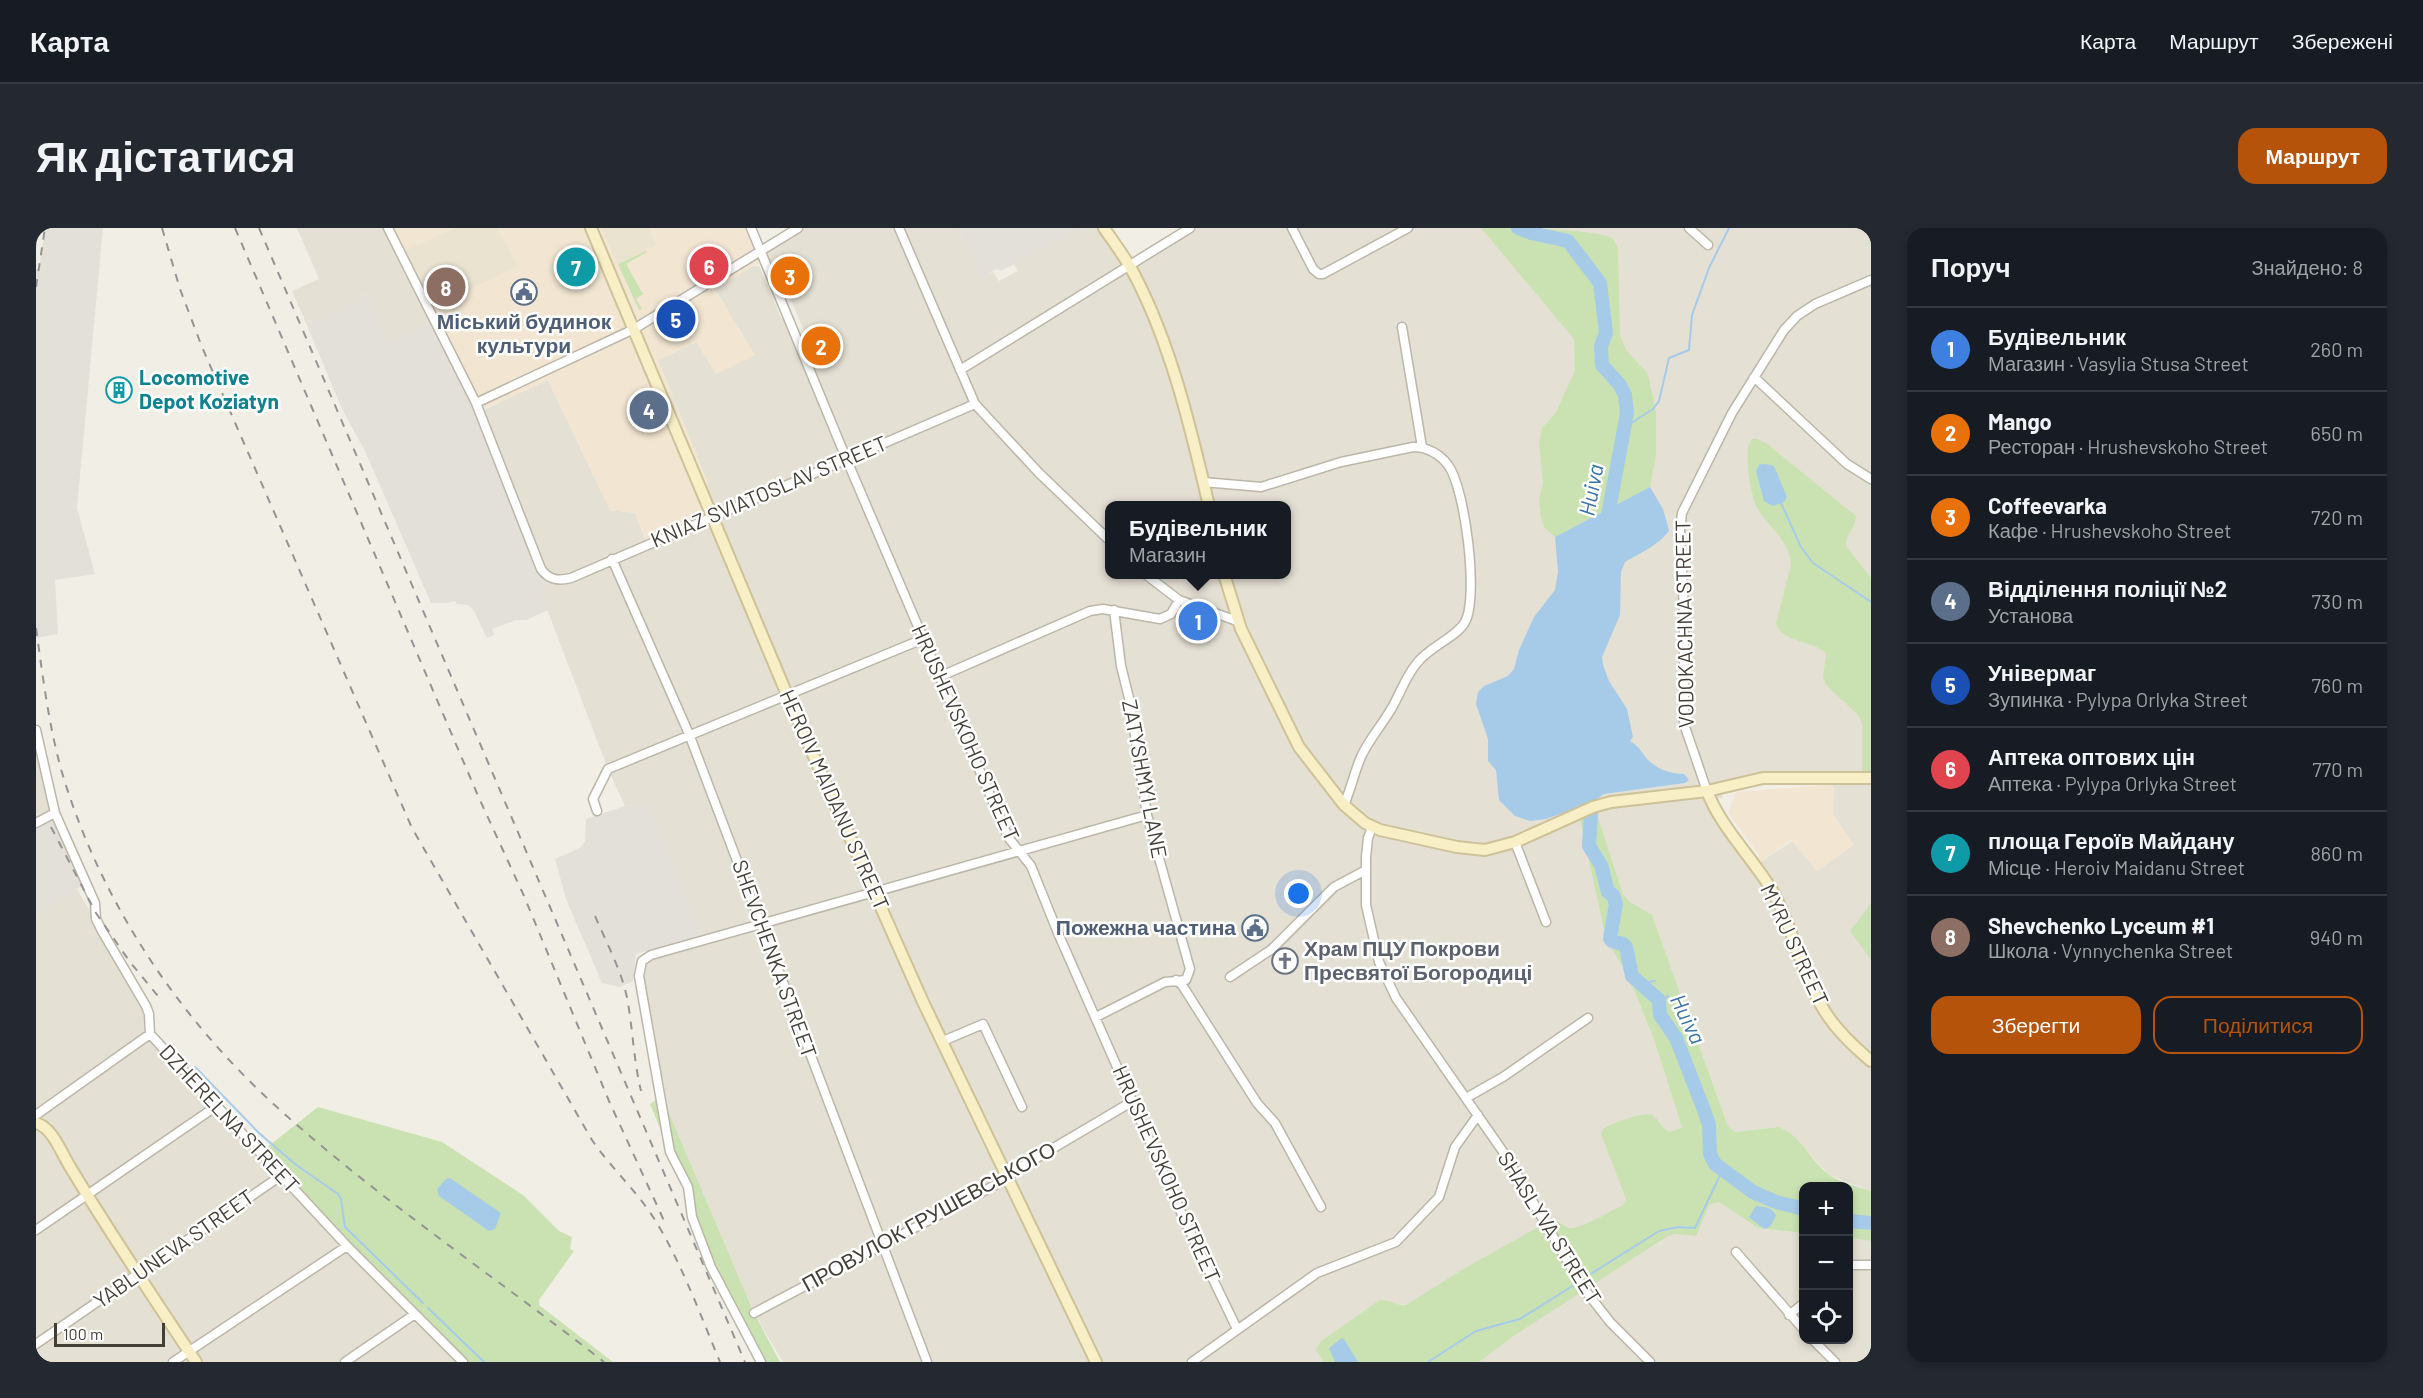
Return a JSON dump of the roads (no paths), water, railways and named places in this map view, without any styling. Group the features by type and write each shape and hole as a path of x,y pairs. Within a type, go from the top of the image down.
{"street":[{"path":"388,228 476,403 634,329 798,228"},
{"name":"HEROIV MAIDANU STREET","path":"591,228 714,516 787,696 1006,1177 1096,1362"},
{"name":"HRUSHEVSKOHO STREET","path":"751,228 846,458 1008,837 1031,866 1058,933 1184,1219 1237,1329"},
{"path":"899,228 975,404 1039,473 1105,536"},
{"path":"1104,228 1130,266 1169,361 1208,501"},
{"path":"960,370 1190,228"},
{"path":"1292,228 1313,269 1323,274 1408,228"},
{"path":"1689,228 1708,245"},
{"name":"VODOKACHNA STREET","path":"1707,791 1684,724 1684,612 1680,530 1682,513 1732,413 1776,339 1797,316 1820,301 1871,280"},
{"path":"1402,327 1422,447"},
{"path":"1754,377 1847,464 1871,479"},
{"name":"KNIAZ SVIATOSLAV STREET","path":"476,403 541,569 550,579 564,580 975,404"},
{"path":"1203,482 1261,487 1341,462 1422,447 1439,456 1447,464 1458,488 1471,564 1469,613 1464,625 1427,651 1409,673 1391,709 1362,754 1344,805"},
{"name":"SHEVCHENKA STREET","path":"612,559 689,734 927,1362"},
{"path":"1151,579 1179,600 1237,621"},
{"path":"1225,579 1237,621 1299,747 1344,805 1372,827 1473,850 1489,850 1515,842 1602,804 1707,791 1763,778 1871,778"},
{"path":"939,677 1090,611 1114,610 1160,619 1171,614 1179,600"},
{"name":"ZATYSHMYI LANE","path":"1114,610 1121,666 1130,702 1147,815 1190,969 1186,980 1176,980"},
{"path":"597,811 593,799 608,769 923,639"},
{"name":"DZHERELNA STREET","path":"36,730 55,813 95,903 96,919 146,1006 149,1014 150,1034 347,1246 463,1362"},
{"name":"MYRU STREET","path":"1707,791 1719,815 1774,894 1823,1010 1841,1033 1871,1061"},
{"path":"36,823 55,813"},
{"path":"761,1362 711,1267 692,1217 688,1186 668,1143 662,1096 639,976 642,962 651,955 1147,815"},
{"name":"SHASLYVA STREET","path":"1372,827 1368,838 1366,905 1378,962 1407,1016 1506,1156 1562,1255 1587,1293 1610,1322 1650,1362"},
{"path":"1515,842 1546,922"},
{"path":"1230,977 1272,949 1334,887 1366,870"},
{"path":"1096,1017 1165,982 1176,980 1257,1103 1275,1123 1321,1207"},
{"path":"1466,1098 1503,1077 1588,1018"},
{"path":"943,1041 983,1024 1022,1107"},
{"path":"36,1115 150,1034"},
{"name":"ПРОВУЛОК ГРУШЕВСЬКОГО","path":"754,1313 999,1183 1133,1101"},
{"path":"36,1230 218,1106"},
{"path":"1192,1362 1317,1273 1389,1245 1408,1231 1439,1197 1455,1147 1478,1115"},
{"path":"36,1123 41,1124 50,1134 196,1362"},
{"name":"YABLUNEVA STREET","path":"36,1344 282,1175"},
{"path":"173,1362 347,1246"},
{"path":"1736,1252 1799,1326"},
{"path":"1853,1265 1871,1265"},
{"path":"1789,1315 1799,1306"},
{"path":"345,1362 415,1314"},
{"path":"1817,1344 1835,1362"}],"water":[{"path":"1762,464 1772,465 1775,468 1787,497 1784,502 1773,506 1764,501 1756,471"},
{"path":"1650,487 1663,509 1669,530 1656,544 1625,562 1621,572 1620,615 1602,657 1603,665 1609,681 1627,709 1633,737 1630,741 1657,767 1684,774 1689,780 1685,783 1604,794 1593,802 1546,819 1530,821 1515,816 1499,800 1496,770 1488,761 1488,739 1476,704 1478,692 1484,686 1508,676 1514,669 1519,650 1534,617 1555,590 1558,572 1555,537"},
{"path":"450,1178 501,1213 495,1229 489,1231 439,1196 437,1189 446,1179"},
{"path":"1756,1206 1768,1208 1775,1213 1776,1216 1770,1227 1764,1229 1749,1217"},
{"path":"1342,1338 1358,1362 1335,1362 1329,1348"}],"waterway":[{"name":"Huiva","path":"1518,228 1568,241 1600,283 1606,333 1601,346 1602,365 1620,385 1625,395 1627,413 1606,526"},
{"path":"1625,427 1653,409 1659,401 1669,358 1689,350 1692,315 1709,268 1729,228"},
{"path":"1780,501 1801,547 1813,563 1871,602"},
{"name":"Huiva","path":"1591,813 1589,846 1601,865 1608,892 1613,895 1616,904 1610,938 1626,947 1632,976 1659,1000 1660,1015 1676,1038 1704,1110 1709,1125 1710,1154 1715,1164 1753,1192 1776,1202 1799,1208"},
{"path":"1646,987 1648,982 1655,981"},
{"path":"1660,1004 1668,996"},
{"path":"195,1067 259,1133 295,1164 338,1194 341,1199 345,1227 423,1303"},
{"path":"1586,1277 1659,1231 1678,1227 1695,1228 1722,1171"},
{"name":"Huiva","path":"1853,1221 1871,1223"},
{"path":"1428,1362 1476,1331 1520,1319 1574,1285"},
{"path":"428,1308 484,1362"}],"railway":[{"path":"36,287 45,228"},
{"path":"162,228 180,289 202,347 412,828 592,1140 648,1209 665,1237 720,1362"},
{"path":"235,228 479,798 524,896 609,1101 666,1225"},
{"path":"259,228 745,1362"},
{"path":"36,628 54,740 79,823 99,870 122,914 148,957 177,998 243,1074 318,1143 398,1207 604,1362"},
{"path":"51,827 96,913 130,962 162,1001"},
{"path":"595,916 626,992 641,1091"}],"place":[{"name":"Аптека оптових цін","path":"709,266"},
{"name":"площа Героїв Майдану","path":"576,267"},
{"name":"Coffeevarka","path":"790,276"},
{"name":"Shevchenko Lyceum #1","path":"446,287"},
{"name":"Міський будинок культури","path":"524,292"},
{"name":"Універмаг","path":"676,319"},
{"name":"Mango","path":"821,346"},
{"name":"Locomotive Depot Koziatyn","path":"119,390"},
{"name":"Відділення поліції №2","path":"649,410"},
{"name":"Будівельник","path":"1198,621"},
{"name":"Пожежна частина","path":"1255,928"},
{"name":"Храм ПЦУ Покрови Пресвятої Богородиці","path":"1285,961"}]}
